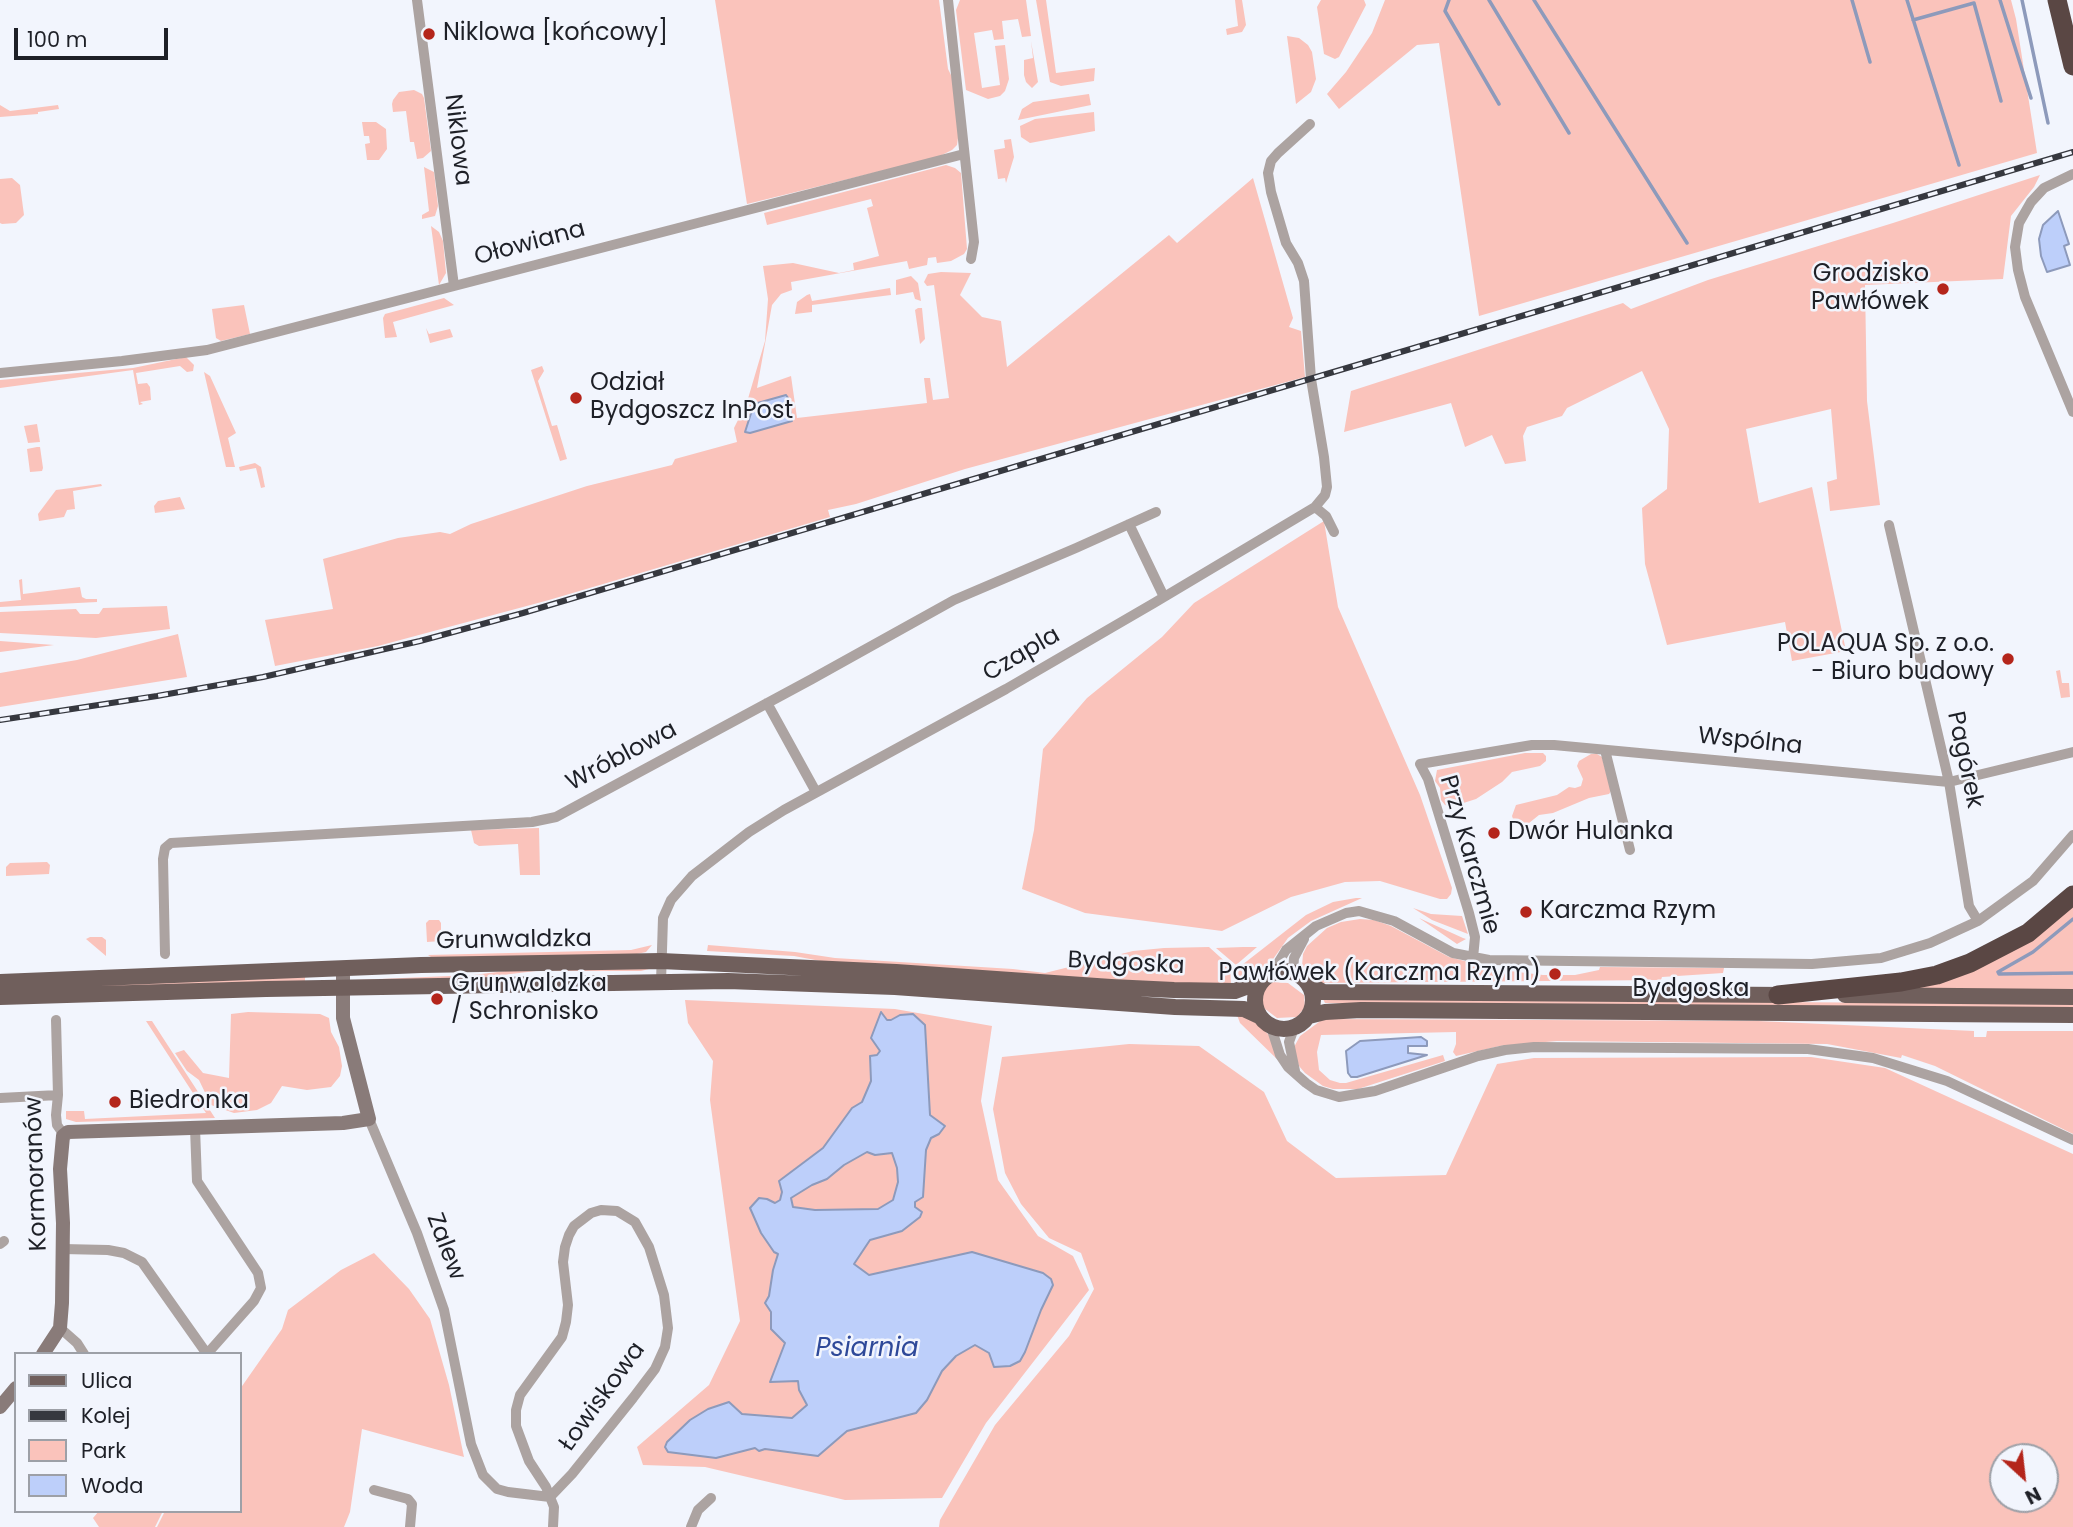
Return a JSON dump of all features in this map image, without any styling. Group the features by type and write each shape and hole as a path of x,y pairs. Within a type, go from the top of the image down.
{"highway":[{"path":"2057,0 2073,66"},
{"path":"1778,995 1901,982 1937,975 1970,963 2018,939 2073,895"}],"main road":[{"name":"Grunwaldzka","path":"0,982 530,962 661,961 718,962 1027,988"},
{"path":"1293,972 1309,985 1314,1000 1309,1016 1294,1028 1286,1030 1271,1027 1259,1016 1255,998 1267,977 1293,972"},
{"name":"Bydgoska","path":"1027,988 1111,987 1235,991 1267,977"},
{"name":"Grunwaldzka","path":"0,997 728,981 1027,988"},
{"name":"Bydgoska","path":"1309,985 1323,992 2073,997"},
{"name":"Bydgoska","path":"1027,988 1174,1007 1244,1009 1259,1016"},
{"name":"Bydgoska","path":"1309,1016 1325,1012 1361,1010 2073,1015"}],"street":[{"name":"Niklowa","path":"417,0 454,286"},
{"path":"948,0 974,242 971,259"},
{"path":"1310,124 1271,161 1268,173 1286,243 1304,281 1314,408 1327,487 1325,495 1315,507 1326,516 1334,532"},
{"name":"Ołowiana","path":"0,373 207,350 964,154"},
{"path":"2073,174 2044,188 2031,202 2019,223 2015,247 2025,297 2073,412"},
{"name":"Czapla","path":"661,982 663,918 671,900 684,883 749,832 816,792 1006,689 1315,507"},
{"name":"Wróblowa","path":"164,954 163,859 165,848 171,843 532,822 556,817 954,600 1156,512"},
{"path":"1129,524 1164,597"},
{"name":"Pagórek","path":"1889,525 1949,782 1969,906 1978,922"},
{"path":"767,703 816,792"},
{"name":"Wspólna","path":"1420,764 1532,745 1949,782 2073,752"},
{"path":"1605,750 1630,849"},
{"name":"Przy Karczmie","path":"1420,764 1428,779 1469,913 1475,937 1473,958"},
{"path":"1267,977 1286,950 1326,920 1359,911 1394,921 1453,953 1473,958 1573,962 1812,964 1881,958 1930,943 1978,922 2033,881 2073,835"},
{"path":"1293,972 1294,958 1307,934"},
{"name":"Zalew","path":"343,968 342,1009 346,1033 369,1119 417,1233 444,1310 471,1444 482,1475 497,1489 550,1497"},
{"name":"Kormoranów","path":"56,1020 56,1115 57,1125 64,1135 61,1139 60,1169 63,1249 60,1328"},
{"path":"1271,1027 1280,1055 1296,1074 1316,1090 1339,1097 1376,1091 1478,1056 1534,1047 1808,1049 1873,1058 1947,1081 2073,1140"},
{"path":"1294,1028 1289,1042 1296,1074"},
{"path":"0,1098 58,1095"},
{"path":"64,1135 68,1132 343,1123 369,1119"},
{"path":"195,1128 197,1181 258,1273 261,1288 254,1301 209,1352"},
{"name":"Łowiskowa","path":"550,1497 633,1398 655,1368 665,1348 668,1328 664,1295 649,1247 635,1222 617,1211 601,1210 591,1213 574,1226 569,1235 565,1247 563,1275 568,1305 562,1337 520,1395 516,1410 516,1426 528,1461 546,1487 550,1497 554,1507 553,1527"},
{"path":"63,1249 108,1250 124,1253 142,1262 206,1352"},
{"path":"44,1352 60,1328 83,1352"},
{"path":"0,1407 14,1390"},
{"path":"374,1490 408,1499 412,1504 410,1527"},
{"path":"695,1526 698,1510 711,1498"}],"green space":[{"path":"715,0 939,0 959,131 957,145 938,157 747,204"},
{"path":"960,0 1026,0 1031,36 1022,37 1018,19 1002,21 1004,39 994,40 992,30 974,33 982,88 1000,85 995,46 1005,45 1009,79 1000,96 988,99 966,90 956,10"},
{"path":"1036,0 1046,0 1056,73 1095,68 1094,81 1061,86 1050,82"},
{"path":"1235,0 1242,0 1246,25 1242,32 1227,35 1226,29 1238,26"},
{"path":"1321,0 1364,0 1366,5 1339,57 1335,59 1324,54 1317,7"},
{"path":"1385,0 2011,0 2037,153 1479,316 1439,43 1417,45 1339,109 1327,94 1346,72 1372,33"},
{"path":"1287,36 1299,38 1308,45 1312,52 1316,79 1311,92 1296,104"},
{"path":"1031,41 1038,82 1032,88 1024,75 1024,60 1033,58"},
{"path":"414,90 424,98 431,151 423,158 417,159 414,142 410,142 406,111 393,112 392,104 399,92"},
{"path":"1089,94 1091,105 1018,120 1022,109 1033,102"},
{"path":"0,105 10,111 58,105 59,109 38,114 0,117"},
{"path":"1094,112 1095,131 1030,143 1021,137 1020,126 1035,119"},
{"path":"362,122 376,122 386,129 387,149 379,160 367,160 365,144 370,143 369,136 364,136"},
{"path":"1011,139 1014,157 1006,183 1005,178 998,179 994,150 1005,148 1004,140"},
{"path":"946,165 961,173 967,249 964,254 951,261 937,263 936,257 928,258 927,265 909,269 907,261 791,282 792,290 781,294 772,305 757,388 791,376 797,418 927,403 924,378 930,378 933,400 949,398 934,285 927,286 924,282 928,274 971,273 960,295 982,317 1001,321 1007,367 1169,235 1177,243 1253,178 1293,318 1289,327 1301,331 1305,377 965,469 856,504 828,510 830,517 549,600 378,646 275,666 265,620 333,609 323,559 398,538 440,532 450,534 471,524 587,486 672,465 675,459 737,442 734,428 747,402 765,341 768,299 763,266 793,263 839,273 854,270 853,263 879,256 867,208 873,206 871,199 767,225 764,213"},
{"path":"424,167 434,172 438,206 435,216 422,219 422,215 429,211"},
{"path":"2040,175 2011,216 2003,279 1865,285 1867,401 1880,505 1830,511 1827,482 1837,479 1831,409 1746,429 1759,503 1812,487 1846,651 1792,661 1785,622 1667,645 1645,564 1642,508 1667,489 1669,429 1642,371 1567,408 1562,416 1527,427 1523,436 1526,461 1505,464 1492,435 1465,447 1451,403 1344,432 1351,391 1623,303 1631,309 1708,280"},
{"path":"12,178 20,185 24,215 16,223 2,224 0,179"},
{"path":"431,226 439,232 443,241 446,273 439,285"},
{"path":"911,276 918,283 921,301 915,299 913,292 896,295 896,280"},
{"path":"890,288 891,295 812,305 812,312 795,314 797,302 810,294 812,301"},
{"path":"444,298 454,305 393,322 397,337 385,338 385,314"},
{"path":"244,305 250,334 221,341 216,338 212,309"},
{"path":"922,308 925,339 920,344 915,310"},
{"path":"426,328 429,334 450,329 453,337 430,343"},
{"path":"186,357 194,365 193,371 187,372 180,366 136,373 138,384 147,383 150,387 151,400 140,402 143,404 139,405 133,370 0,388 0,380 133,368"},
{"path":"542,366 544,371 538,381 552,426 557,425 567,459 560,461 531,370"},
{"path":"204,372 210,376 236,433 228,438 235,467 226,467"},
{"path":"37,424 40,442 28,443 24,426"},
{"path":"40,447 42,471 30,472 27,449"},
{"path":"255,463 261,467 265,487 261,488 256,468 240,471 239,467"},
{"path":"102,486 73,491 75,509 67,510 64,517 39,521 38,514 56,490"},
{"path":"180,497 185,509 155,513 154,506 158,501"},
{"path":"1324,521 1338,607 1420,795 1452,888 1447,899 1380,881 1345,882 1291,897 1222,931 1085,913 1022,889 1034,830 1043,749 1087,698 1162,637 1194,603"},
{"path":"22,579 23,594 80,587 82,597 97,599 97,602 0,607 0,602 21,600 19,580"},
{"path":"167,606 170,629 96,638 0,633 0,612 76,609 80,614 99,614 103,608"},
{"path":"178,634 187,677 0,707 0,673 77,660"},
{"path":"0,641 54,645 0,652"},
{"path":"2060,670 2062,683 2069,683 2070,697 2061,698 2056,671"},
{"path":"1525,753 1543,753 1546,761 1540,766 1512,772 1476,799 1451,807 1441,800 1440,788 1435,781 1437,770"},
{"path":"1591,754 1602,757 1611,791 1609,794 1589,798 1553,813 1539,815 1524,827 1514,822 1512,816 1516,805 1557,795 1569,787 1581,786 1583,779 1577,766 1579,761"},
{"path":"539,828 540,875 520,875 518,844 479,846 474,843 471,830"},
{"path":"47,862 50,865 49,874 6,876 6,867 10,863"},
{"path":"1362,898 1311,921 1288,938 1271,962 1238,983 1238,971 1242,965 1306,915 1333,902"},
{"path":"2073,904 2073,990 1897,989"},
{"path":"1413,908 1431,914 1462,916 1468,934 1432,920"},
{"path":"1419,918 1463,938 1466,939 1457,944"},
{"path":"429,920 439,920 441,923 441,941 427,942 426,923"},
{"path":"1374,920 1391,926 1449,957 1485,968 1543,975 1575,975 1599,970 1600,967 1724,968 1723,973 1662,977 1661,980 1317,983 1311,979 1302,966 1307,946 1327,928 1341,922"},
{"path":"102,937 106,940 106,956 86,939"},
{"path":"652,945 646,952 637,954 434,959 428,955 631,950"},
{"path":"708,945 835,958 1045,973 1133,951 1209,947 1230,966 1231,984 1189,984 831,963 794,956 707,951"},
{"path":"1243,947 1257,947 1236,965 1216,948"},
{"path":"530,968 649,969 536,971 469,979 355,980 473,975"},
{"path":"305,975 305,984 0,992 0,988"},
{"path":"1271,982 1288,983 1304,995 1305,1007 1297,1017 1277,1018 1260,1005 1260,995"},
{"path":"1323,999 2073,1004 2073,1009 1436,1005 1325,1003"},
{"path":"685,1000 895,1009 992,1026 981,1101 998,1180 1038,1236 1073,1256 1089,1290 986,1423 942,1498 845,1500 705,1467 643,1465 637,1447 709,1385 740,1321 710,1100 713,1061 688,1023"},
{"path":"231,1014 320,1014 329,1018 331,1032 339,1047 342,1066 340,1076 331,1087 307,1090 282,1086 271,1103 257,1110 234,1113 211,1105 199,1080 187,1071 175,1053 184,1050 203,1073 229,1078"},
{"path":"1237,1015 1256,1023 1269,1035 1281,1063 1240,1023"},
{"path":"1323,1019 1758,1021 1974,1031 1974,1037 1986,1037 1987,1031 2073,1031 2073,1134 1935,1066 1902,1055 1901,1058 1827,1044 1557,1041 1500,1046 1456,1056 1453,1052 1456,1032 1321,1035 1317,1052 1319,1070 1330,1080 1340,1083 1443,1055 1445,1061 1358,1089 1333,1089 1323,1086 1305,1073 1299,1066 1293,1049 1300,1036"},
{"path":"146,1021 152,1021 215,1118 76,1122 66,1119 66,1111 84,1111 85,1119 206,1113"},
{"path":"1129,1044 1199,1046 1264,1092 1287,1141 1336,1178 1446,1175 1497,1064 1534,1058 1811,1057 1885,1068 2073,1154 2073,1527 939,1527 940,1520 995,1425 1069,1336 1094,1289 1081,1253 1049,1238 1021,1204 1005,1173 993,1109 1002,1057"},
{"path":"374,1253 409,1289 430,1319 449,1385 464,1457 362,1429 350,1512 344,1527 157,1527 164,1513 242,1513 242,1386 282,1329 288,1310 341,1270"},
{"path":"97,1513 162,1513 155,1527 99,1527 93,1518"}],"water":[{"path":"2058,211 2069,244 2064,246 2070,265 2047,272 2039,239 2043,225"},
{"path":"786,395 792,421 750,433 745,432 754,404"},
{"name":"Psiarnia","path":"881,1012 887,1020 913,1014 925,1025 930,1115 945,1126 939,1134 931,1138 926,1150 923,1197 915,1202 915,1207 922,1212 920,1217 902,1231 870,1240 854,1264 869,1275 972,1252 1043,1273 1051,1279 1053,1285 1025,1352 1020,1361 1010,1366 994,1367 989,1353 975,1345 956,1356 942,1371 927,1400 916,1413 847,1431 818,1456 765,1449 759,1451 755,1448 716,1458 668,1452 665,1447 667,1442 690,1420 708,1409 729,1402 742,1414 792,1418 807,1405 799,1390 798,1381 770,1382 785,1343 771,1329 771,1312 765,1303 778,1254 761,1233 750,1208 759,1198 775,1203 780,1200 782,1192 779,1181 823,1148 852,1108 862,1102 871,1081 870,1056 877,1055 880,1051 871,1038","holes":["867,1152 875,1155 892,1153 898,1182 893,1200 878,1209 815,1210 793,1207 791,1198 827,1179"]},
{"path":"1421,1037 1427,1041 1427,1046 1408,1046 1408,1053 1427,1055 1357,1077 1351,1077 1348,1073 1346,1051 1360,1041"}],"waterway":[{"path":"1449,0 1445,11 1499,104"},
{"path":"1489,0 1569,133"},
{"path":"1534,0 1687,243"},
{"path":"1852,0 1870,62"},
{"path":"1907,0 1959,165"},
{"path":"2000,0 2031,98"},
{"path":"2022,0 2048,123"},
{"path":"1913,20 1974,3 2001,101"},
{"path":"2073,919 2033,952 1998,972 2073,973"}],"railway":[{"path":"0,720 263,677 420,641 523,613 2073,152"}],"place":[{"name":"Niklowa [końcowy]","path":"429,34"},
{"name":"Grodzisko Pawłówek","path":"1943,289"},
{"name":"Odział Bydgoszcz InPost","path":"576,398"},
{"name":"POLAQUA Sp. z o.o. - Biuro budowy","path":"2008,659"},
{"name":"Dwór Hulanka","path":"1494,833"},
{"name":"Karczma Rzym","path":"1526,912"},
{"name":"Pawłówek (Karczma Rzym)","path":"1555,974"},
{"name":"Grunwaldzka / Schronisko","path":"437,999"},
{"name":"Biedronka","path":"115,1102"}]}
